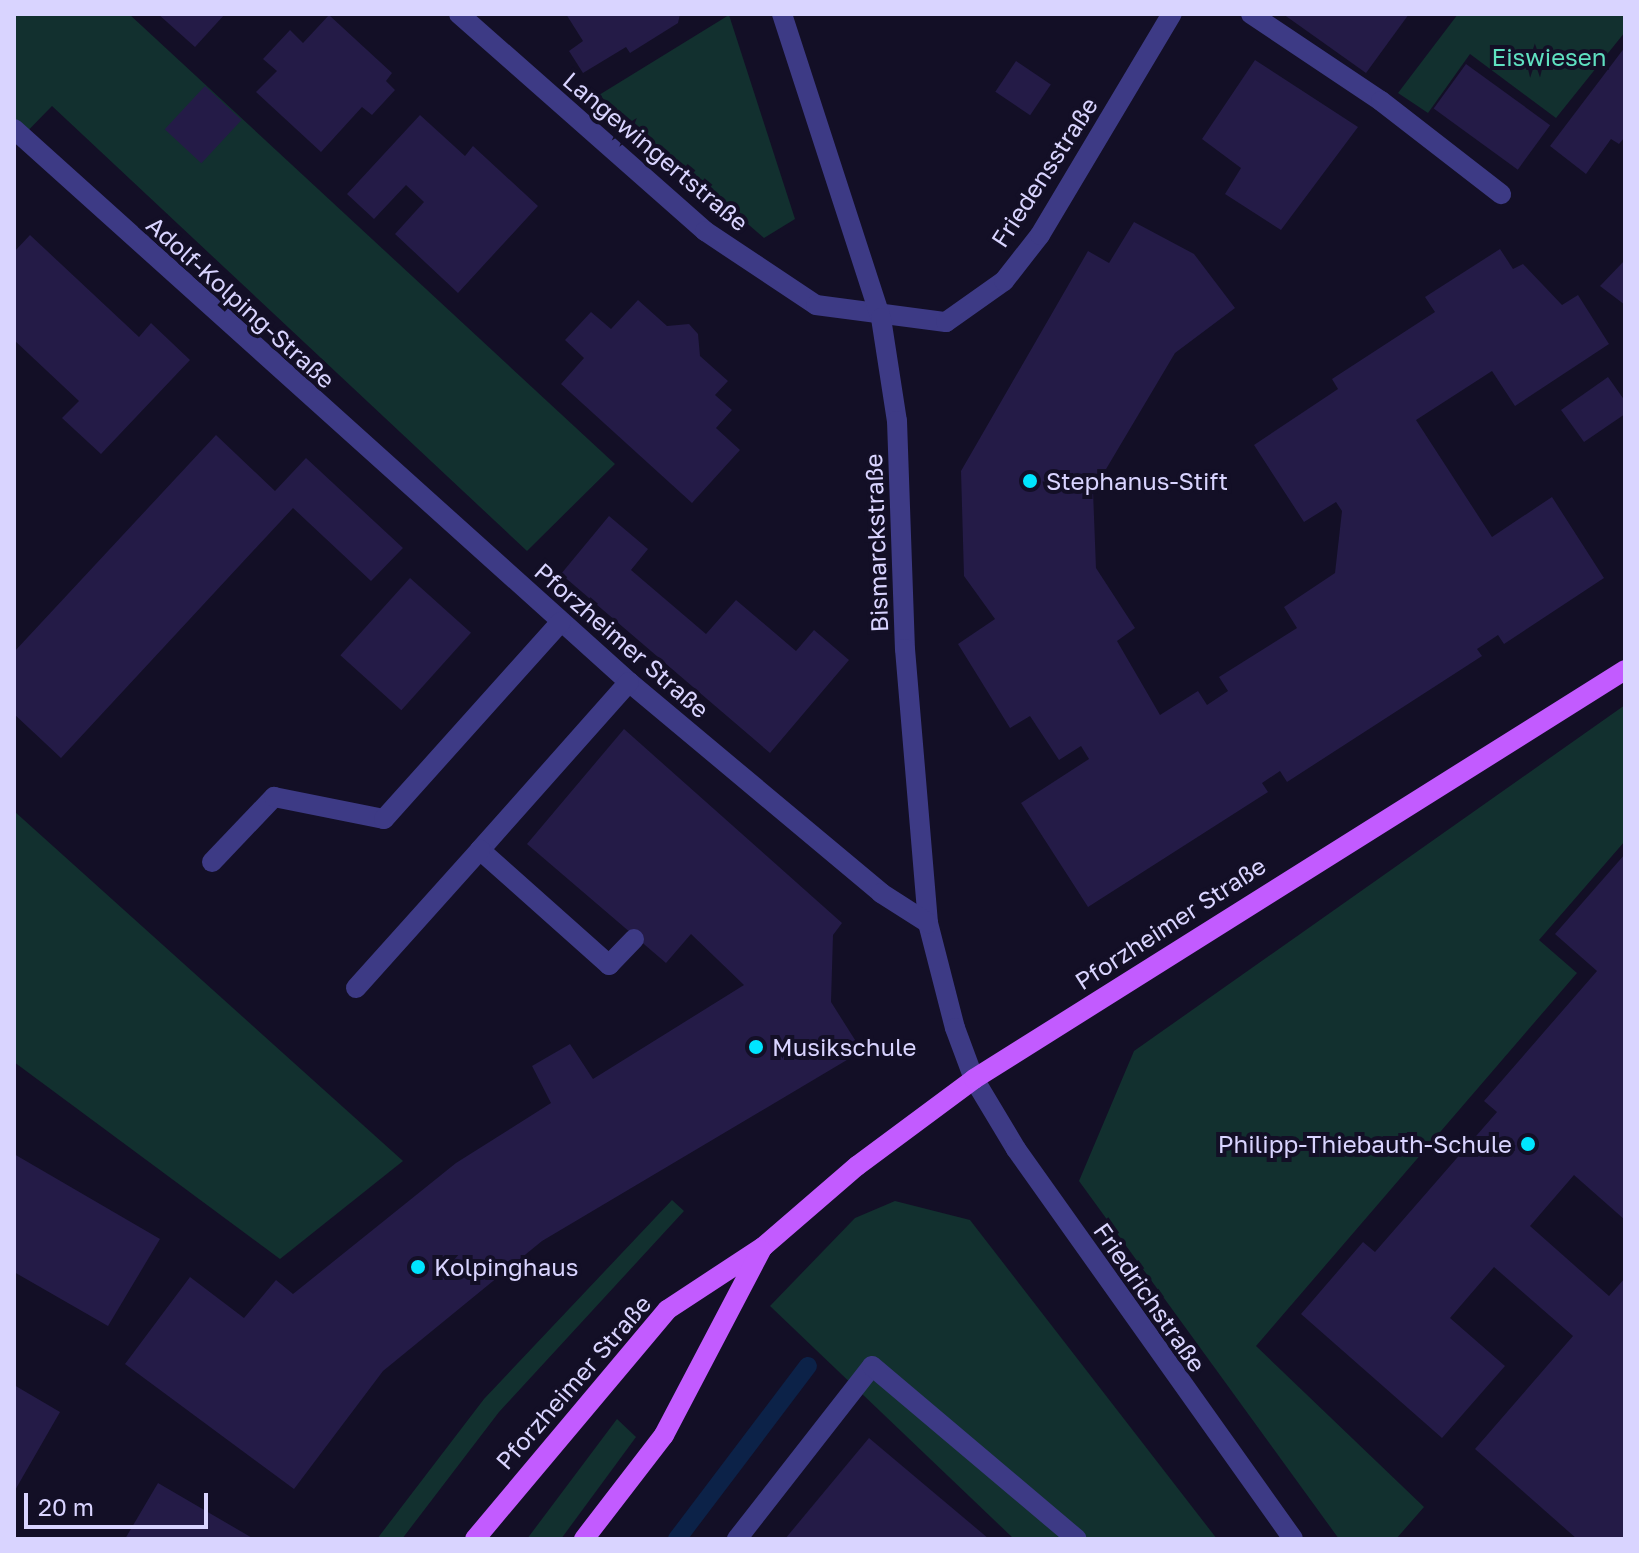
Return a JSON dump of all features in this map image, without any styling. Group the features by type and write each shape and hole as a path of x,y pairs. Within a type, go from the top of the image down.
{"main road":[{"name":"Pforzheimer Straße","path":"475,1539 667,1310 763,1247 857,1166 974,1079 1625,670"},
{"name":"Pforzheimer Straße","path":"584,1539 669,1438 763,1247"}],"street":[{"name":"Langewingertstraße","path":"459,14 705,231 816,305 881,318"},
{"name":"Bismarckstraße","path":"782,14 881,318 897,421 905,649 928,923 974,1079"},
{"name":"Friedensstraße","path":"881,318 946,322 1004,281 1040,235 1172,14"},
{"path":"1251,14 1381,101 1501,194"},
{"name":"Adolf-Kolping-Straße","path":"14,129 434,512"},
{"name":"Pforzheimer Straße","path":"434,512 629,682 881,893 928,923"},
{"path":"212,862 274,797 384,819 561,622"},
{"path":"356,988 629,682"},
{"path":"480,850 609,965 634,939"},
{"name":"Friedrichstraße","path":"974,1079 1069,1228 1293,1539"},
{"path":"737,1539 872,1366 1077,1539"}],"green space":[{"path":"14,14 129,14 615,464 527,551 52,106 14,145"},
{"name":"Eiswiesen","path":"1458,14 1625,14 1625,32 1556,118 1470,54 1428,113 1398,93"},
{"path":"729,15 795,219 764,238 599,95"},
{"path":"1625,705 1625,841 1539,940 1577,973 1256,1346 1424,1507 1396,1539 1339,1539 1079,1181 1134,1051"},
{"path":"14,811 403,1161 280,1259 14,1062"},
{"path":"672,1200 684,1211 499,1412 402,1539 377,1539 484,1399"},
{"path":"895,1201 970,1220 1217,1539 1014,1539 770,1306 855,1218"},
{"path":"617,1419 636,1437 561,1539 527,1539"}],"building":[{"path":"158,14 225,14 195,47"},
{"path":"566,14 680,14 678,23 630,53 626,47 583,73 569,51 583,41"},
{"path":"1283,14 1409,14 1366,73"},
{"path":"329,15 392,73 386,81 395,90 372,115 362,107 321,152 256,92 277,71 263,59 290,30 303,43"},
{"path":"1625,47 1625,137 1619,144 1611,139 1586,174 1550,146"},
{"path":"1255,60 1358,127 1281,230 1225,194 1241,168 1202,139"},
{"path":"1016,61 1051,84 1030,115 995,92"},
{"path":"1466,64 1550,125 1518,170 1434,108"},
{"path":"205,86 242,120 201,163 165,129"},
{"path":"420,115 465,156 473,146 538,206 458,293 395,234 424,202 406,185 374,219 347,194"},
{"path":"1134,222 1194,254 1235,308 1175,353 1093,491 1096,568 1135,628 1117,641 1160,715 1198,691 1207,705 1228,691 1219,677 1297,628 1284,607 1335,573 1342,511 1336,502 1304,522 1254,445 1338,389 1332,379 1435,312 1425,297 1500,249 1513,269 1523,264 1562,305 1578,295 1609,344 1515,406 1492,371 1416,420 1492,537 1552,497 1604,578 1504,644 1498,635 1477,649 1482,656 1287,782 1280,771 1262,783 1268,792 1088,907 1021,803 1089,759 1081,746 1059,760 1030,716 1010,728 958,644 995,619 964,576 961,471 1088,251 1109,263"},
{"path":"30,235 139,337 151,323 190,360 101,454 62,418 79,401 14,340 14,252"},
{"path":"1625,260 1625,305 1600,286"},
{"path":"638,300 667,326 689,324 698,334 700,356 728,381 715,395 732,410 716,428 740,450 692,503 561,384 584,358 565,340 591,312 611,329"},
{"path":"1608,377 1625,401 1625,414 1584,442 1561,410"},
{"path":"216,435 275,491 306,458 403,548 371,581 293,508 61,758 14,714 14,652"},
{"path":"609,516 648,549 631,570 706,634 736,600 796,651 814,630 849,660 770,753 561,574"},
{"path":"410,578 471,633 401,710 340,655"},
{"path":"624,729 842,923 833,935 831,1002 862,1051 542,1241 383,1371 294,1489 125,1364 190,1277 244,1318 276,1280 293,1294 456,1163 551,1103 532,1066 570,1044 593,1079 744,985 691,934 666,963 527,844"},
{"name":"Philipp-Thiebauth-Schule","path":"1625,854 1625,1220 1574,1175 1530,1226 1609,1296 1625,1278 1625,1539 1577,1539 1475,1449 1573,1336 1494,1267 1450,1318 1505,1366 1442,1438 1301,1314 1363,1242 1375,1252 1497,1112 1484,1101 1597,971 1555,934"},
{"path":"14,1154 160,1239 108,1326 14,1272"},
{"path":"14,1385 60,1412 14,1492"},
{"path":"869,1438 989,1539 785,1539"},
{"path":"158,1483 254,1539 125,1539"}],"waterway":[{"path":"677,1539 808,1366"}],"place":[{"name":"Stephanus-Stift","path":"1030,481"},
{"name":"Musikschule","path":"756,1047"},
{"name":"Philipp-Thiebauth-Schule","path":"1528,1144"},
{"name":"Kolpinghaus","path":"418,1267"}]}
